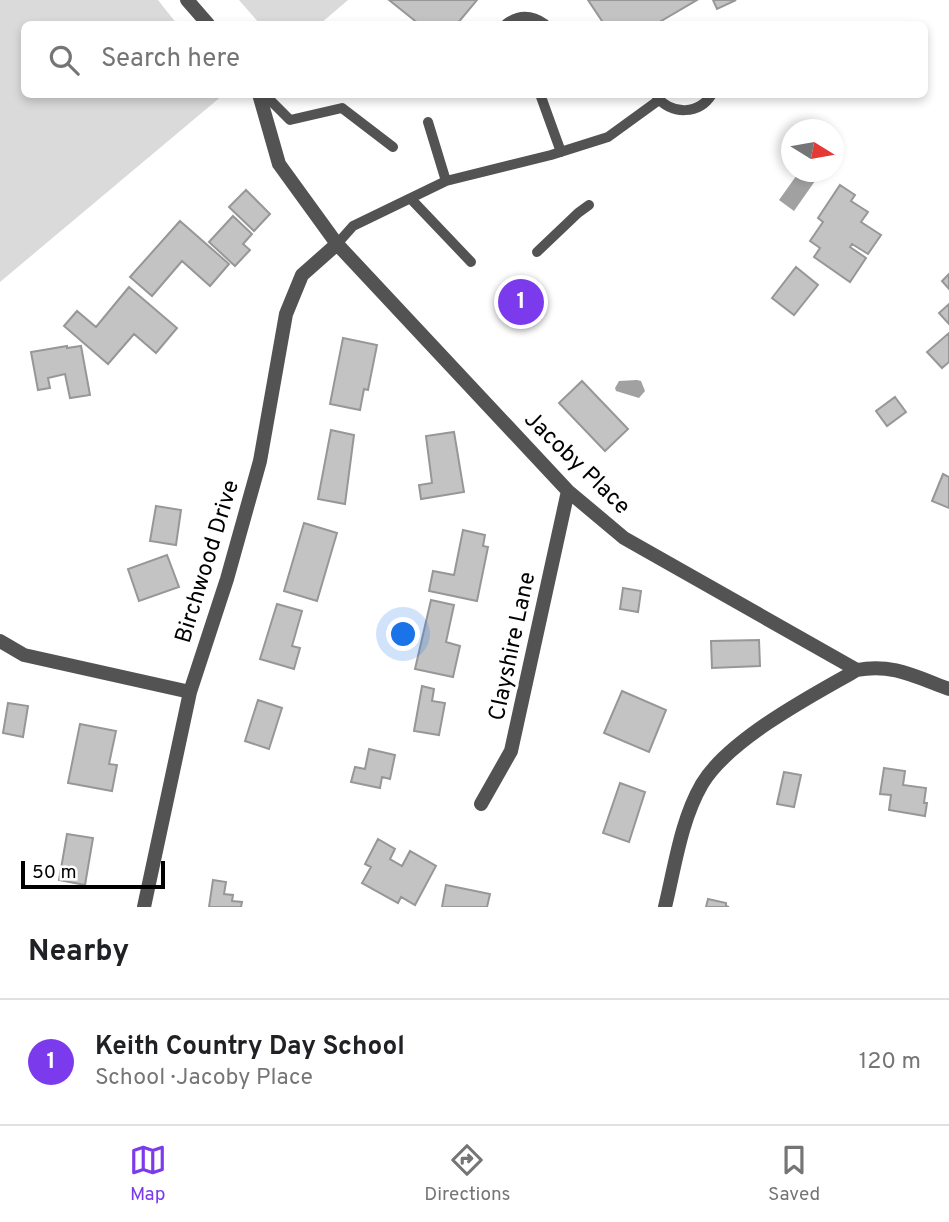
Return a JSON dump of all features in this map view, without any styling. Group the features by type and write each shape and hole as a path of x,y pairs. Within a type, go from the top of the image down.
{"street":[{"path":"187,0 205,21"},
{"name":"Jacoby Place","path":"263,98 279,164 337,244 568,491 624,538 857,670"},
{"name":"Birchwood Drive","path":"144,907 190,692 227,579 260,461 286,314 302,275 337,244"},
{"name":"Clayshire Lane","path":"481,804 511,751 568,491"},
{"path":"0,641 24,656 190,692"},
{"path":"665,907 688,815 703,782 729,752 780,716 857,670 876,666 895,669 949,689"}],"lane":[{"path":"512,21 529,16 539,21"},
{"path":"266,98 290,120 342,108 393,147"},
{"path":"541,98 561,152"},
{"path":"337,244 353,226 446,181 561,152 608,137 656,98"},
{"path":"658,98 668,107 679,111 701,107 709,98"},
{"path":"428,122 446,181"},
{"path":"411,198 471,262"},
{"path":"537,251 589,205"}],"shaded area":[{"path":"0,0 158,0 175,21 21,21 21,98 219,98 0,282"},
{"path":"239,0 348,0 324,21 257,21"},
{"path":"792,182 814,182 794,211 779,200"},
{"path":"619,381 641,381 645,391 639,398 616,391"}],"building":[{"path":"389,0 477,0 460,21 415,21"},
{"path":"588,0 697,0 661,21 602,21"},
{"path":"713,0 736,0 717,9"},
{"path":"840,185 855,195 851,201 868,212 861,222 881,235 868,254 852,244 850,247 866,258 850,282 814,257 820,248 810,241 823,222 818,218"},
{"path":"246,190 270,214 254,231 229,207"},
{"path":"233,216 252,234 243,244 250,250 235,266 209,242"},
{"path":"180,221 229,264 210,286 182,261 152,296 130,277"},
{"path":"796,267 818,285 794,315 772,298"},
{"path":"949,274 949,289 942,281"},
{"path":"129,287 177,328 156,353 134,334 108,364 64,326 77,311 96,327"},
{"path":"949,304 949,324 939,313"},
{"path":"949,333 949,362 942,368 927,352"},
{"path":"343,338 377,345 368,390 364,389 360,410 330,404"},
{"path":"81,346 90,395 70,398 65,374 48,378 50,388 38,390 31,352"},
{"path":"582,381 628,429 605,451 559,403"},
{"path":"895,397 906,412 887,426 876,411"},
{"path":"331,430 354,435 345,504 318,499"},
{"path":"454,432 464,492 421,499 419,485 432,483 426,436"},
{"path":"943,474 949,477 949,508 932,501"},
{"path":"156,506 181,510 176,545 150,541"},
{"path":"304,523 337,533 317,601 284,591"},
{"path":"463,530 485,535 483,546 488,547 477,601 429,591 433,571 454,575"},
{"path":"167,555 179,587 139,601 128,569"},
{"path":"623,588 641,591 638,612 620,609"},
{"path":"431,600 454,605 446,642 460,646 453,677 415,669"},
{"path":"277,604 302,611 292,646 300,648 294,669 260,659"},
{"path":"759,640 760,666 712,668 711,641"},
{"path":"422,686 434,689 432,701 445,703 439,735 414,731"},
{"path":"622,691 666,710 649,752 604,733"},
{"path":"258,700 282,708 269,749 245,741"},
{"path":"8,703 28,706 23,737 3,733"},
{"path":"80,724 116,731 109,764 117,765 112,791 68,783"},
{"path":"369,749 395,755 390,779 382,777 380,788 351,782 355,767 365,769"},
{"path":"884,768 905,771 903,785 926,788 925,816 889,810 891,795 880,794"},
{"path":"784,772 801,775 794,807 777,804"},
{"path":"620,783 645,792 629,842 603,833"},
{"path":"67,834 93,838 85,885 59,880"},
{"path":"378,839 395,849 390,859 402,866 410,851 436,866 415,905 401,897 398,903 362,883 371,867 365,864"},
{"path":"213,880 226,882 224,894 233,895 232,901 242,902 241,907 209,907"},
{"path":"446,885 490,894 487,907 442,907"},
{"path":"708,899 726,903 729,907 706,907"}],"place":[{"name":"Keith Country Day School","path":"521,302"}]}
